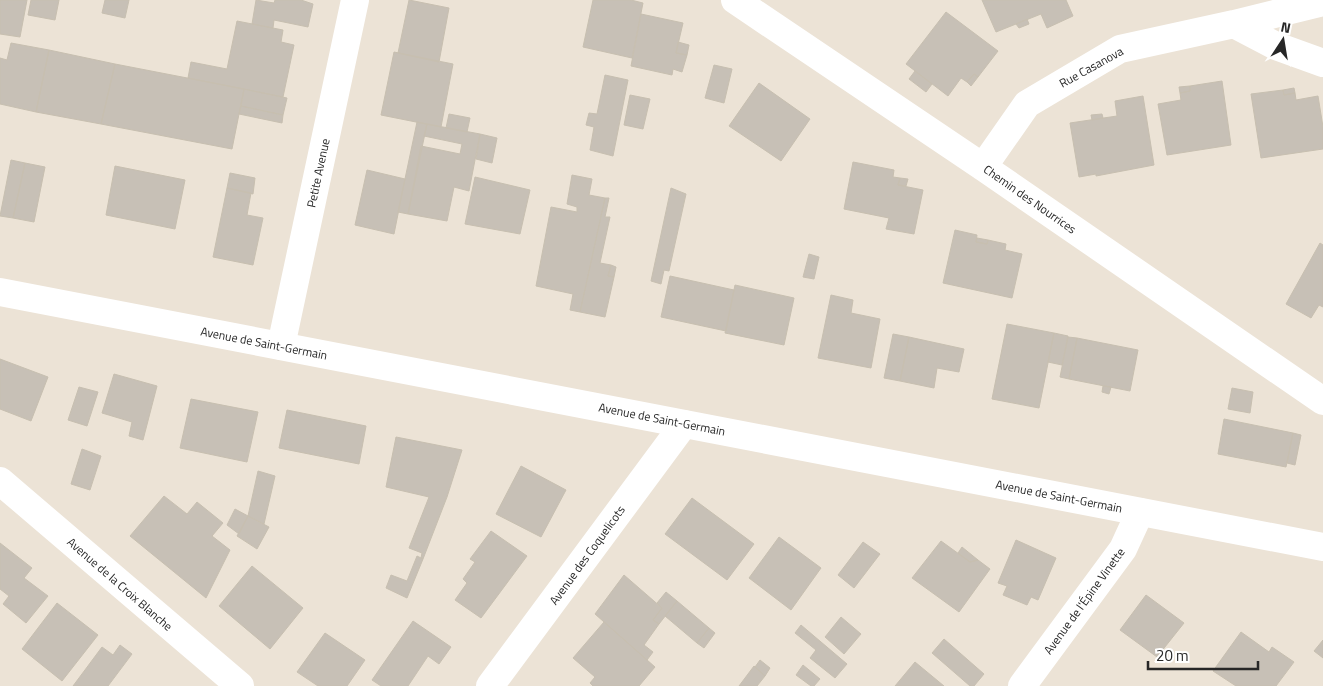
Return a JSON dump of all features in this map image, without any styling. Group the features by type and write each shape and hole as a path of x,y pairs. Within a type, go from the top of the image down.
{"street":[{"name":"Petite Avenue","path":"281,346 355,0"},
{"name":"Chemin des Nourrices","path":"735,0 983,167 1323,401"},
{"name":"Rue Casanova","path":"983,167 1027,104 1120,49 1323,2"},
{"path":"1234,24 1276,46 1323,63"},
{"name":"Avenue de Saint-Germain","path":"0,292 1323,547"},
{"name":"Avenue des Coquelicots","path":"490,686 684,424"},
{"name":"Avenue de la Croix Blanche","path":"0,481 240,686"},
{"name":"Avenue de l'Épine Vinette","path":"1022,686 1123,549 1140,512"}],"building":[{"path":"0,0 27,0 20,37 0,34"},
{"path":"31,0 59,0 55,20 28,15"},
{"path":"105,0 129,0 125,18 102,13"},
{"path":"256,0 274,3 275,0 301,0 313,4 308,27 274,20 273,28 252,24"},
{"path":"409,0 449,8 439,62 398,53"},
{"path":"593,0 631,0 643,3 632,58 583,47"},
{"path":"982,0 1066,0 1073,16 1047,28 1041,14 996,32"},
{"path":"946,12 998,51 978,77 974,74 967,82 961,78 948,96 906,64"},
{"path":"641,14 683,23 676,53 687,55 682,72 673,69 672,75 631,66"},
{"path":"1027,19 1029,24 1019,28 1016,24"},
{"path":"237,21 283,30 281,42 294,45 283,97 188,78 191,62 227,69"},
{"path":"678,42 689,45 687,55 676,53"},
{"path":"11,43 49,50 36,112 0,104 0,58 7,60"},
{"path":"49,50 115,64 101,124 36,112"},
{"path":"394,52 453,64 441,127 381,115"},
{"path":"115,64 244,89 232,149 101,124"},
{"path":"714,65 732,69 724,103 705,98"},
{"path":"915,71 932,84 926,92 909,79"},
{"path":"974,74 978,77 971,86 967,82"},
{"path":"605,75 628,80 613,156 590,150 594,127 586,125 589,113 597,114"},
{"path":"1222,81 1231,145 1167,155 1158,104 1181,100 1180,93 1190,91 1190,86"},
{"path":"759,83 810,119 781,161 729,126"},
{"path":"1190,86 1190,91 1180,93 1179,87"},
{"path":"1294,88 1295,93 1284,95 1283,90"},
{"path":"244,89 287,98 283,115 241,106"},
{"path":"1283,90 1284,95 1295,93 1296,100 1318,96 1323,127 1323,149 1261,158 1251,94"},
{"path":"630,95 650,99 643,129 624,125"},
{"path":"1143,96 1154,165 1096,176 1096,174 1079,177 1070,123 1117,116 1115,101"},
{"path":"241,106 283,115 282,123 239,114"},
{"path":"449,114 470,118 467,132 446,128"},
{"path":"1102,114 1103,118 1092,120 1091,115"},
{"path":"417,122 427,124 408,214 398,212"},
{"path":"427,124 480,134 469,191 454,187 447,221 408,214 421,146 460,154 462,144 424,136"},
{"path":"480,134 497,138 492,163 476,159"},
{"path":"11,160 25,163 13,218 0,216"},
{"path":"853,162 894,170 893,177 900,178 898,185 923,190 914,234 886,229 889,218 844,209"},
{"path":"25,163 45,167 34,222 13,218"},
{"path":"115,166 185,180 175,229 106,215"},
{"path":"367,170 405,179 394,234 355,225"},
{"path":"230,173 255,178 253,194 227,188"},
{"path":"572,175 592,179 589,195 605,198 580,312 570,310 573,294 536,286 551,207 577,212 577,207 567,204"},
{"path":"475,177 530,190 520,234 465,224"},
{"path":"900,178 908,179 906,186 898,185"},
{"path":"227,188 251,193 247,215 263,218 253,265 213,257"},
{"path":"671,188 686,194 669,271 664,270 661,284 651,281"},
{"path":"605,198 609,198 605,217 610,217 600,263 611,265 608,276 614,277 605,317 580,312"},
{"path":"955,230 977,235 976,242 987,244 988,240 1006,244 1005,250 1022,254 1012,298 943,283"},
{"path":"977,238 988,240 987,244 976,242"},
{"path":"1320,243 1323,245 1323,307 1319,305 1311,318 1286,304"},
{"path":"809,254 819,257 814,279 803,277"},
{"path":"611,265 616,267 614,277 608,276"},
{"path":"670,276 734,290 726,331 661,317"},
{"path":"735,285 794,298 784,345 725,333"},
{"path":"831,295 853,300 851,313 880,319 871,368 818,358"},
{"path":"1007,324 1054,333 1039,408 992,399"},
{"path":"1054,333 1068,336 1062,365 1048,362"},
{"path":"893,334 909,337 900,381 884,378"},
{"path":"909,337 964,349 959,372 937,368 934,388 900,381"},
{"path":"1068,337 1077,338 1069,379 1060,377"},
{"path":"1077,338 1138,350 1130,391 1069,379"},
{"path":"0,359 48,377 31,421 0,409"},
{"path":"114,374 157,386 143,440 129,436 132,422 102,413"},
{"path":"1103,386 1111,387 1109,394 1102,392"},
{"path":"79,387 98,392 87,426 68,420"},
{"path":"1232,388 1253,392 1250,413 1228,409"},
{"path":"191,399 258,412 247,462 180,448"},
{"path":"287,410 366,426 359,464 279,448"},
{"path":"1224,419 1293,433 1286,467 1218,454"},
{"path":"1293,433 1301,435 1295,465 1287,463"},
{"path":"396,437 462,450 447,497 423,559 421,558 422,553 409,548 429,497 386,487"},
{"path":"82,449 101,456 90,490 71,484"},
{"path":"521,466 566,490 541,537 496,514"},
{"path":"258,471 275,476 264,524 248,516"},
{"path":"164,496 187,514 197,502 223,523 212,536 230,550 206,598 130,536"},
{"path":"692,498 754,544 727,580 665,534"},
{"path":"235,509 248,516 239,534 227,525"},
{"path":"248,516 269,527 257,549 237,536"},
{"path":"491,531 527,556 481,618 455,600 467,583 463,579 475,562 470,559"},
{"path":"779,537 821,568 791,610 749,578"},
{"path":"1016,540 1056,558 1038,600 1031,597 1027,605 1003,595 1007,586 998,583"},
{"path":"941,541 970,562 978,560 990,569 959,612 912,578"},
{"path":"863,542 880,554 854,588 838,575"},
{"path":"0,543 32,568 24,578 48,596 26,623 3,604 9,596 0,589"},
{"path":"962,547 978,560 970,562 958,553"},
{"path":"417,556 423,559 407,598 386,588 391,575 407,581"},
{"path":"252,566 303,608 270,649 219,606"},
{"path":"624,575 662,608 653,620 659,624 644,645 653,652 647,660 595,614"},
{"path":"666,592 677,601 659,624 653,620 662,608 657,603"},
{"path":"1146,595 1184,623 1157,657 1120,630"},
{"path":"677,601 709,628 697,643 665,616"},
{"path":"57,603 98,635 62,681 22,649"},
{"path":"841,617 861,634 844,654 825,637"},
{"path":"413,621 451,647 439,664 428,656 408,686 381,686 372,680"},
{"path":"604,622 655,667 639,686 593,686 590,683 595,677 573,658"},
{"path":"801,625 847,664 835,678 810,658 816,650 795,633"},
{"path":"709,628 715,633 704,648 697,643"},
{"path":"1241,632 1269,652 1272,647 1294,662 1276,686 1236,686 1213,671"},
{"path":"325,633 365,660 347,686 318,686 297,672"},
{"path":"944,639 984,674 974,686 970,686 932,653"},
{"path":"1323,640 1323,658 1314,651"},
{"path":"120,645 132,654 108,686 73,686 102,647 113,655"},
{"path":"760,660 770,668 765,676 755,667"},
{"path":"915,662 944,686 895,686"},
{"path":"803,665 820,679 814,686 811,686 796,675"},
{"path":"754,666 765,676 757,686 739,686"}]}
